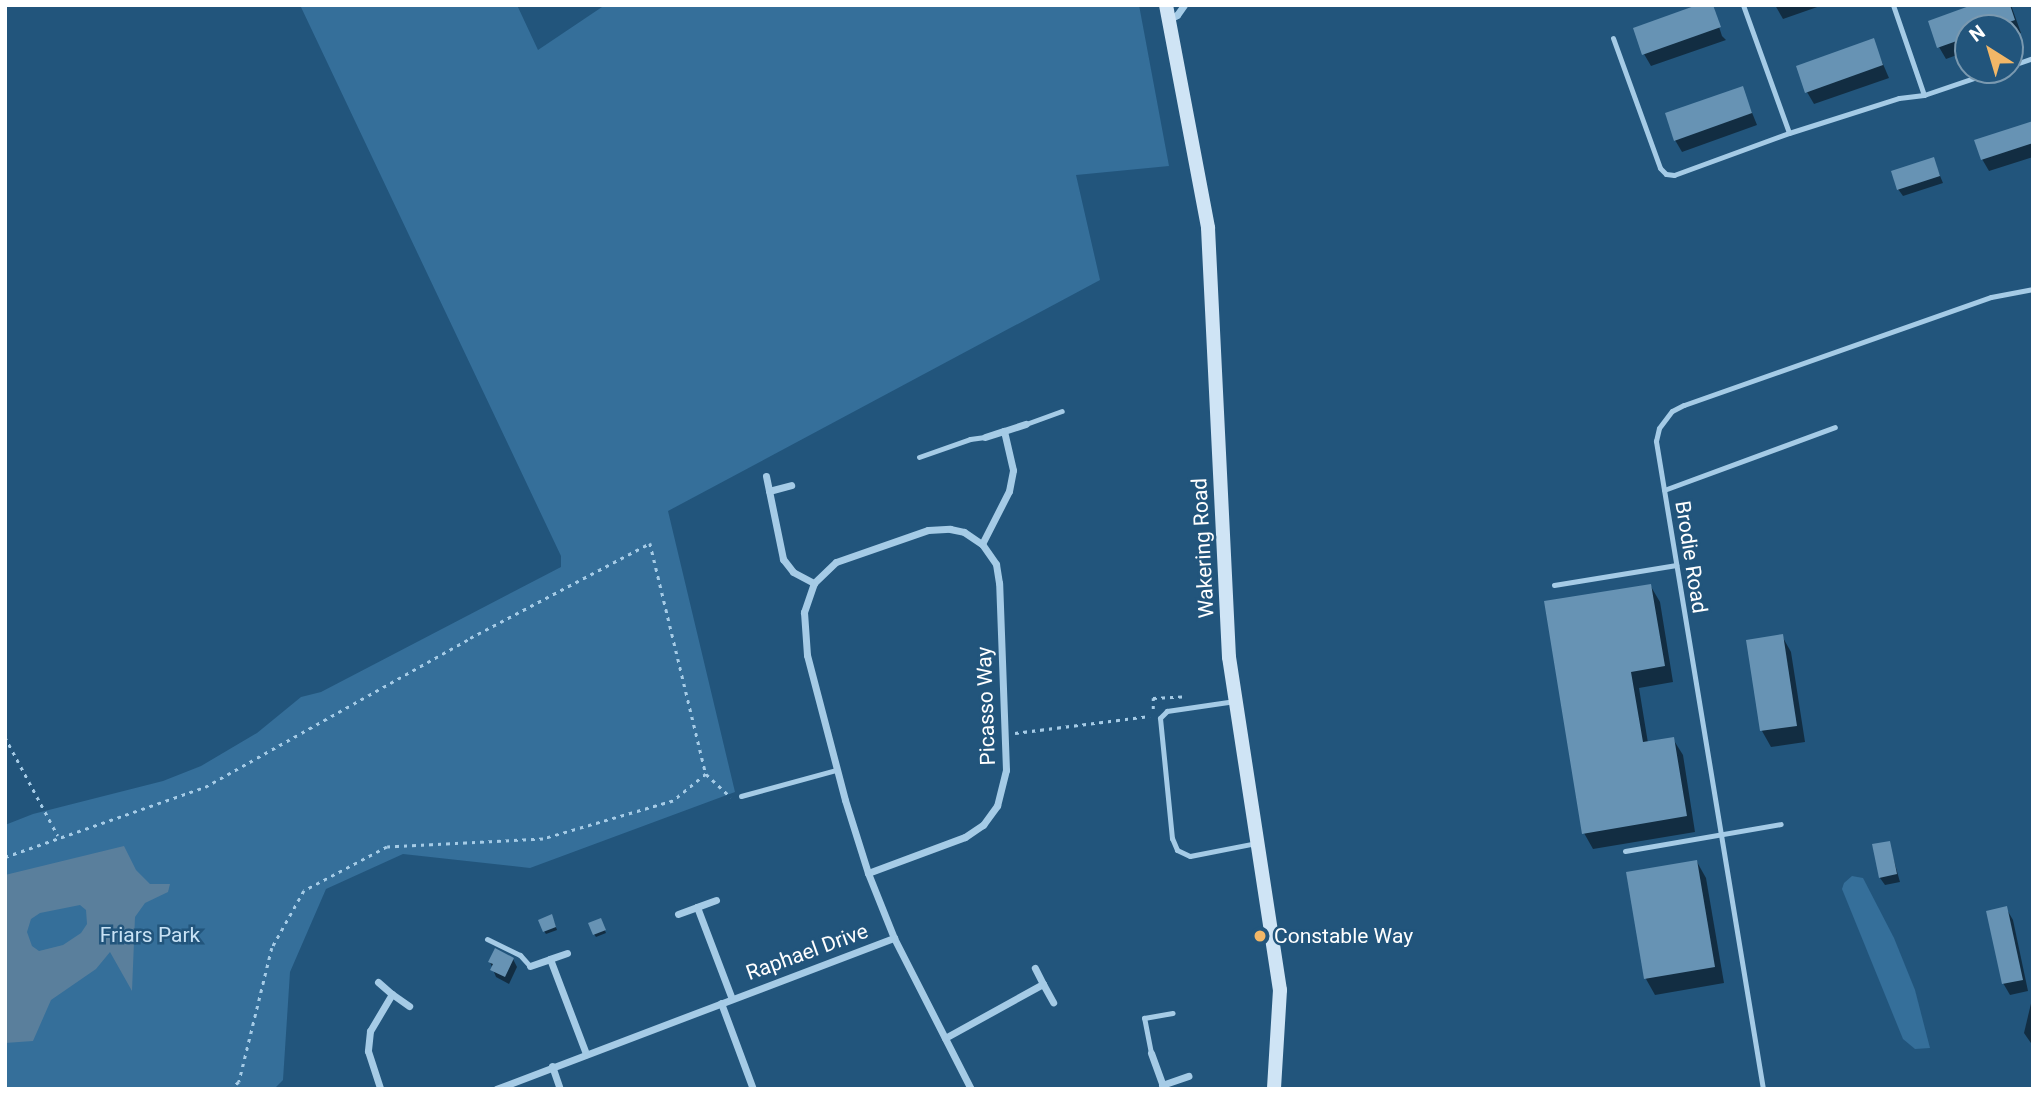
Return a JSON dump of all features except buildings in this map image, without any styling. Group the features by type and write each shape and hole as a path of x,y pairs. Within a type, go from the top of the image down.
{"street":[{"path":"1168,12 1178,15 1184,5"},
{"name":"Wakering Road","path":"1168,12 1208,228 1226,601 1235,701 1280,990 1274,1089"},
{"path":"985,437 1026,424"},
{"path":"971,1089 894,939 868,873 836,770 803,631 804,612 814,583 836,562 928,530 950,529 964,532 982,544 1009,491 1013,470 1004,431"},
{"path":"766,476 783,559 793,572 814,583"},
{"path":"769,491 791,485"},
{"name":"Picasso Way","path":"868,873 965,837 982,825 997,806 1003,789 1006,771 999,583 996,564 982,544"},
{"path":"678,914 716,900"},
{"name":"Raphael Drive","path":"697,907 732,999"},
{"name":"Raphael Drive","path":"496,1089 894,939"},
{"path":"530,965 567,953"},
{"path":"550,959 586,1054"},
{"path":"1035,968 1053,1002"},
{"path":"378,982 409,1006"},
{"path":"945,1038 1043,984"},
{"path":"380,1089 368,1051 370,1031 392,994"},
{"path":"721,1003 753,1089"},
{"path":"1151,1053 1163,1087 1188,1076"},
{"path":"552,1066 560,1089"}],"lane":[{"path":"1743,5 1789,133"},
{"path":"1893,5 1924,95"},
{"path":"1613,38 1660,168 1665,174 1674,175 1899,97 1924,95 1957,84"},
{"name":"Brodie Road","path":"1763,1089 1718,834 1656,441 1663,420 1672,411 1992,298 2033,289"},
{"path":"1026,424 1062,411"},
{"path":"1664,490 1835,427"},
{"path":"919,457 970,439 985,437"},
{"path":"1554,585 1676,565"},
{"path":"1235,701 1167,710 1160,718 1172,838 1177,850 1190,856 1259,843"},
{"path":"741,796 836,770"},
{"path":"1625,851 1781,824"},
{"path":"487,939 520,955 530,965"},
{"path":"1151,1053 1144,1018 1173,1013"}],"path":[{"path":"5,857 205,787 470,638 650,543 706,774 730,797 741,796"},
{"path":"1004,734 1154,716 1153,698 1194,696"},
{"path":"5,737 58,838"},
{"path":"231,1089 239,1082 272,948 304,891 387,848 543,839 673,801 706,774"}],"green space":[{"name":"Friars Park","path":"300,5 517,5 538,50 605,5 1139,5 1169,166 1076,175 1100,280 668,511 735,792 530,868 403,854 326,889 290,972 283,1080 274,1089 5,1089 5,825 33,814 163,781 201,766 257,733 301,697 321,692 561,567 561,556"},
{"path":"1852,876 1863,878 1894,938 1915,990 1930,1048 1915,1049 1903,1039 1842,889"}],"shaded area":[{"path":"124,846 136,870 150,884 170,884 168,892 145,903 135,917 132,991 110,952 96,969 51,1000 33,1041 5,1043 5,875","holes":["80,905 86,910 87,924 81,933 63,945 39,951 32,946 27,932 31,919 40,913"]}],"place":[{"name":"Constable Way","path":"1260,936"}]}
